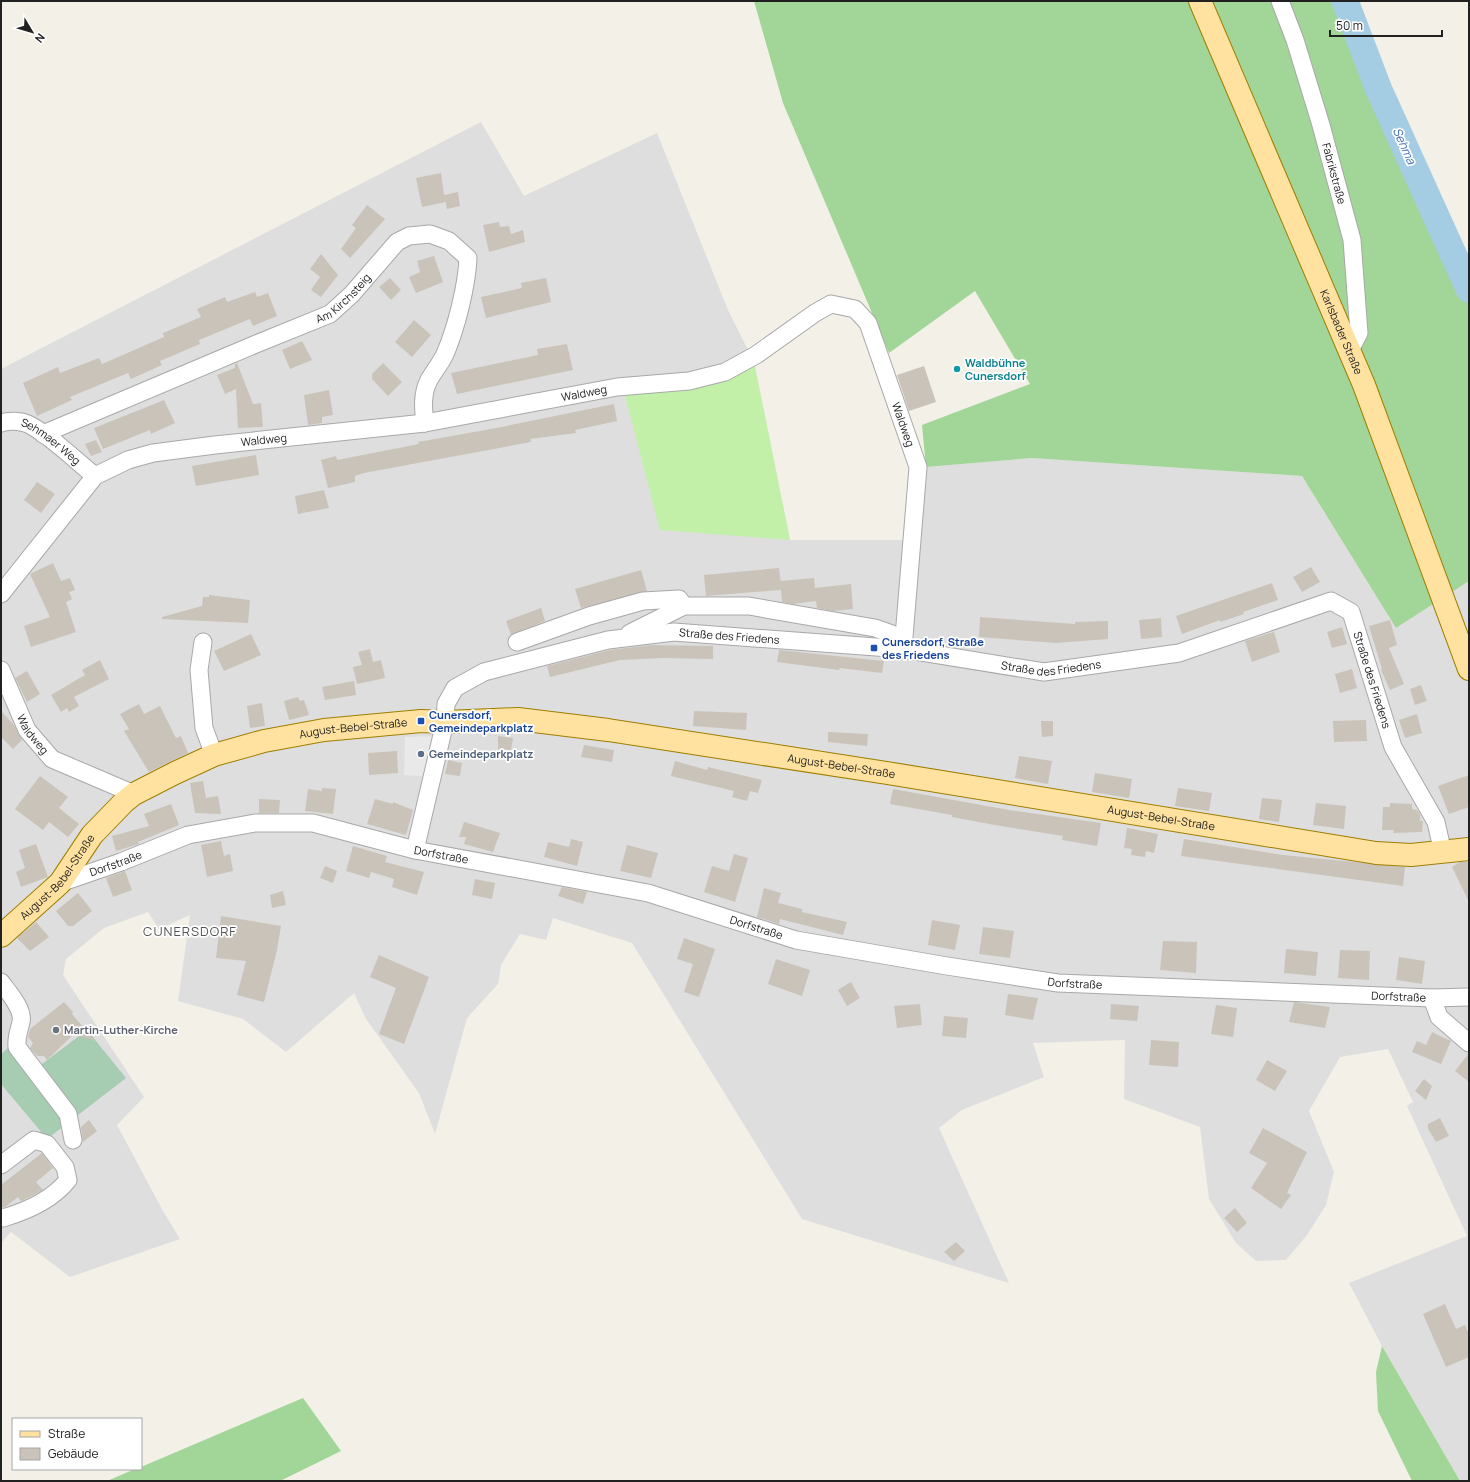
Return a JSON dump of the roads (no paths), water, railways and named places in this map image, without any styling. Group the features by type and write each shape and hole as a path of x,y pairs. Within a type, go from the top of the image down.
{"main road":[{"name":"Karlsbader Straße","path":"1200,1 1350,350 1469,669"},
{"name":"August-Bebel-Straße","path":"1,936 60,883 92,836 134,794 214,755 264,741 324,730 421,721 445,722 518,719 608,730 894,774 1346,850 1404,854 1443,853 1469,849"}],"street":[{"name":"Fabrikstraße","path":"1280,1 1295,40 1321,125 1352,240 1359,333 1350,350"},
{"name":"Am Kirchsteig","path":"43,434 330,314 352,294 397,242 409,236 430,234 449,241 468,258 456,320 445,355 428,381 423,401 424,423"},
{"name":"Waldweg","path":"1,594 95,476 128,460 153,453 215,445 424,423 617,387 689,381 725,372 756,355 815,313 831,304 856,309 868,323 918,467 903,644"},
{"name":"Sehmaer Weg","path":"1,423 16,421 28,424 43,434 95,476"},
{"path":"516,642 589,616 643,601 679,599 684,606"},
{"name":"Straße des Friedens","path":"415,850 445,722 446,704 455,688 484,672 619,638 674,632 903,644 1044,672 1179,653 1331,601 1351,612 1393,747 1436,822 1443,853"},
{"path":"619,638 684,606 749,606 875,628 903,644"},
{"path":"203,642 199,670 204,728 214,755"},
{"name":"Waldweg","path":"1,670 27,730 52,759 134,794"},
{"name":"Dorfstraße","path":"60,883 121,862 188,834 255,823 312,823 415,850 648,893 796,940 1051,982 1432,998 1469,997"},
{"path":"1,982 20,1011 22,1020 16,1038 16,1047 68,1114 73,1140"},
{"path":"1432,998 1439,1017 1469,1043"},
{"path":"1,1165 34,1140 47,1144 66,1167 68,1180 61,1188 26,1211 3,1218 1,1217"}],"waterway":[{"name":"Sehma","path":"1345,1 1379,90 1469,289"}],"place":[{"name":"Waldbühne Cunersdorf","path":"957,369"},
{"name":"Cunersdorf, Straße des Friedens","path":"874,648"},
{"name":"Cunersdorf, Gemeindeparkplatz","path":"421,721"},
{"name":"Gemeindeparkplatz","path":"421,754"},
{"name":"Martin-Luther-Kirche","path":"56,1030"}],"district":[{"name":"CUNERSDORF","path":"190,931"}]}
